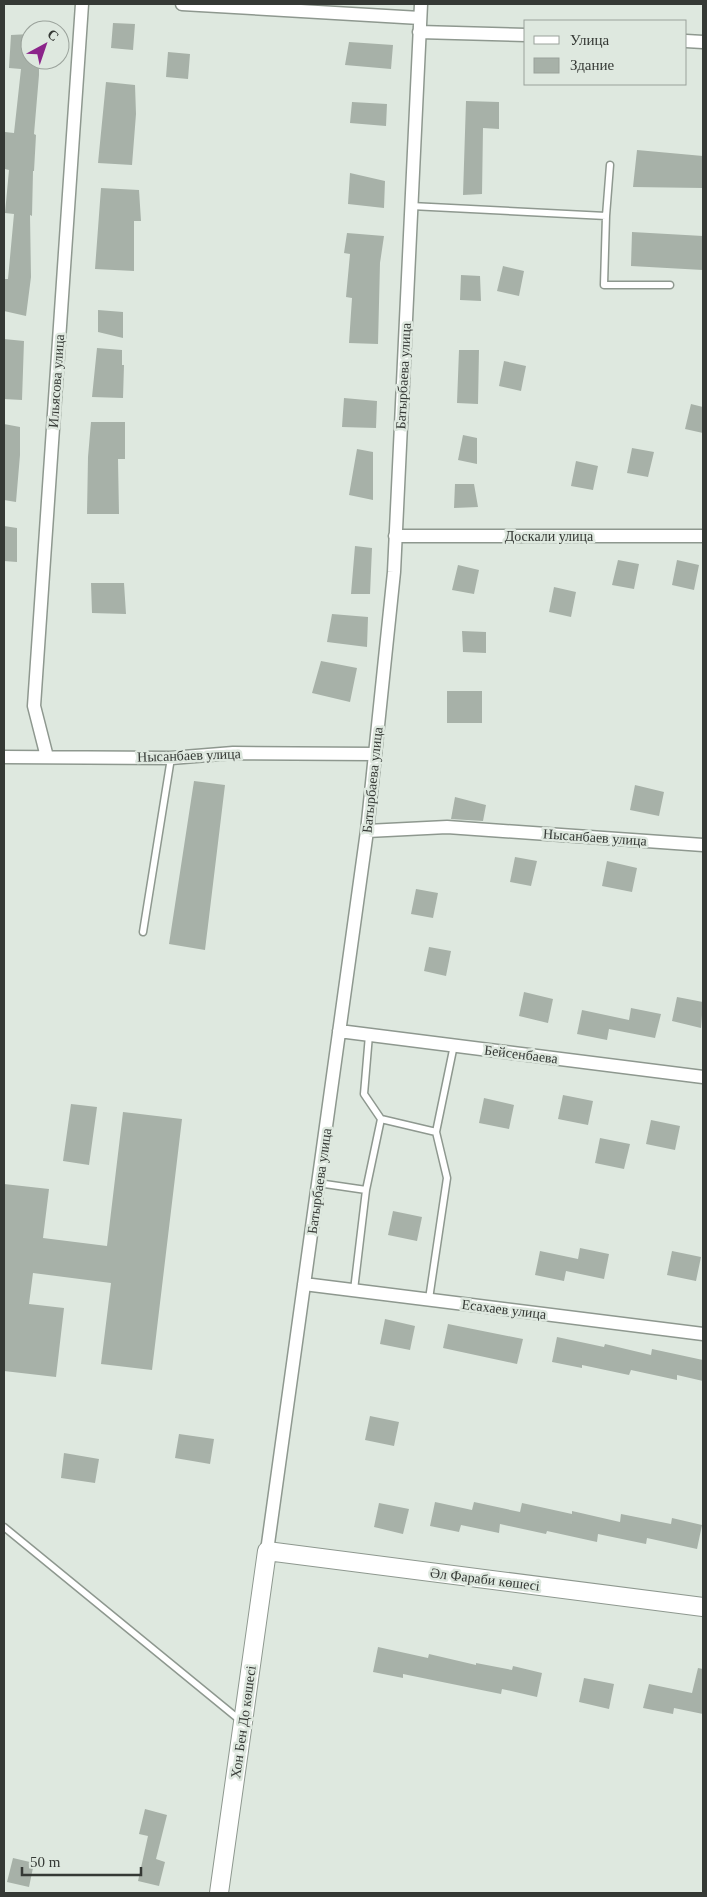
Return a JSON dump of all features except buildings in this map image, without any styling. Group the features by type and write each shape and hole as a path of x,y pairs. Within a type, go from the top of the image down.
{"street":[{"name":"Ильясова улица","path":"47,757 34,706 82,4"},
{"path":"182,4 420,18"},
{"name":"Батырбаева улица","path":"267,1551 367,831 394,572 421,4"},
{"path":"419,32 524,36"},
{"path":"687,41 703,42"},
{"name":"Доскали улица","path":"396,536 703,536"},
{"name":"Нысанбаев улица","path":"4,757 171,758 233,753 375,754"},
{"name":"Нысанбаев улица","path":"367,831 447,827 703,845"},
{"name":"Бейсенбаева","path":"339,1031 703,1077"},
{"name":"Есахаев улица","path":"304,1284 703,1334"},
{"name":"Әл Фараби көшесі","path":"267,1551 703,1607"},
{"name":"Хон Бен До көшесі","path":"219,1893 267,1551"}],"lane":[{"path":"610,165 604,285 670,285"},
{"path":"411,206 606,216"},
{"path":"143,932 171,758"},
{"path":"369,1034 364,1094 381,1119 436,1132"},
{"path":"429,1300 447,1178 436,1132 454,1045"},
{"path":"354,1290 366,1190 381,1119"},
{"path":"318,1183 366,1190"},
{"path":"4,1527 243,1722"}]}
